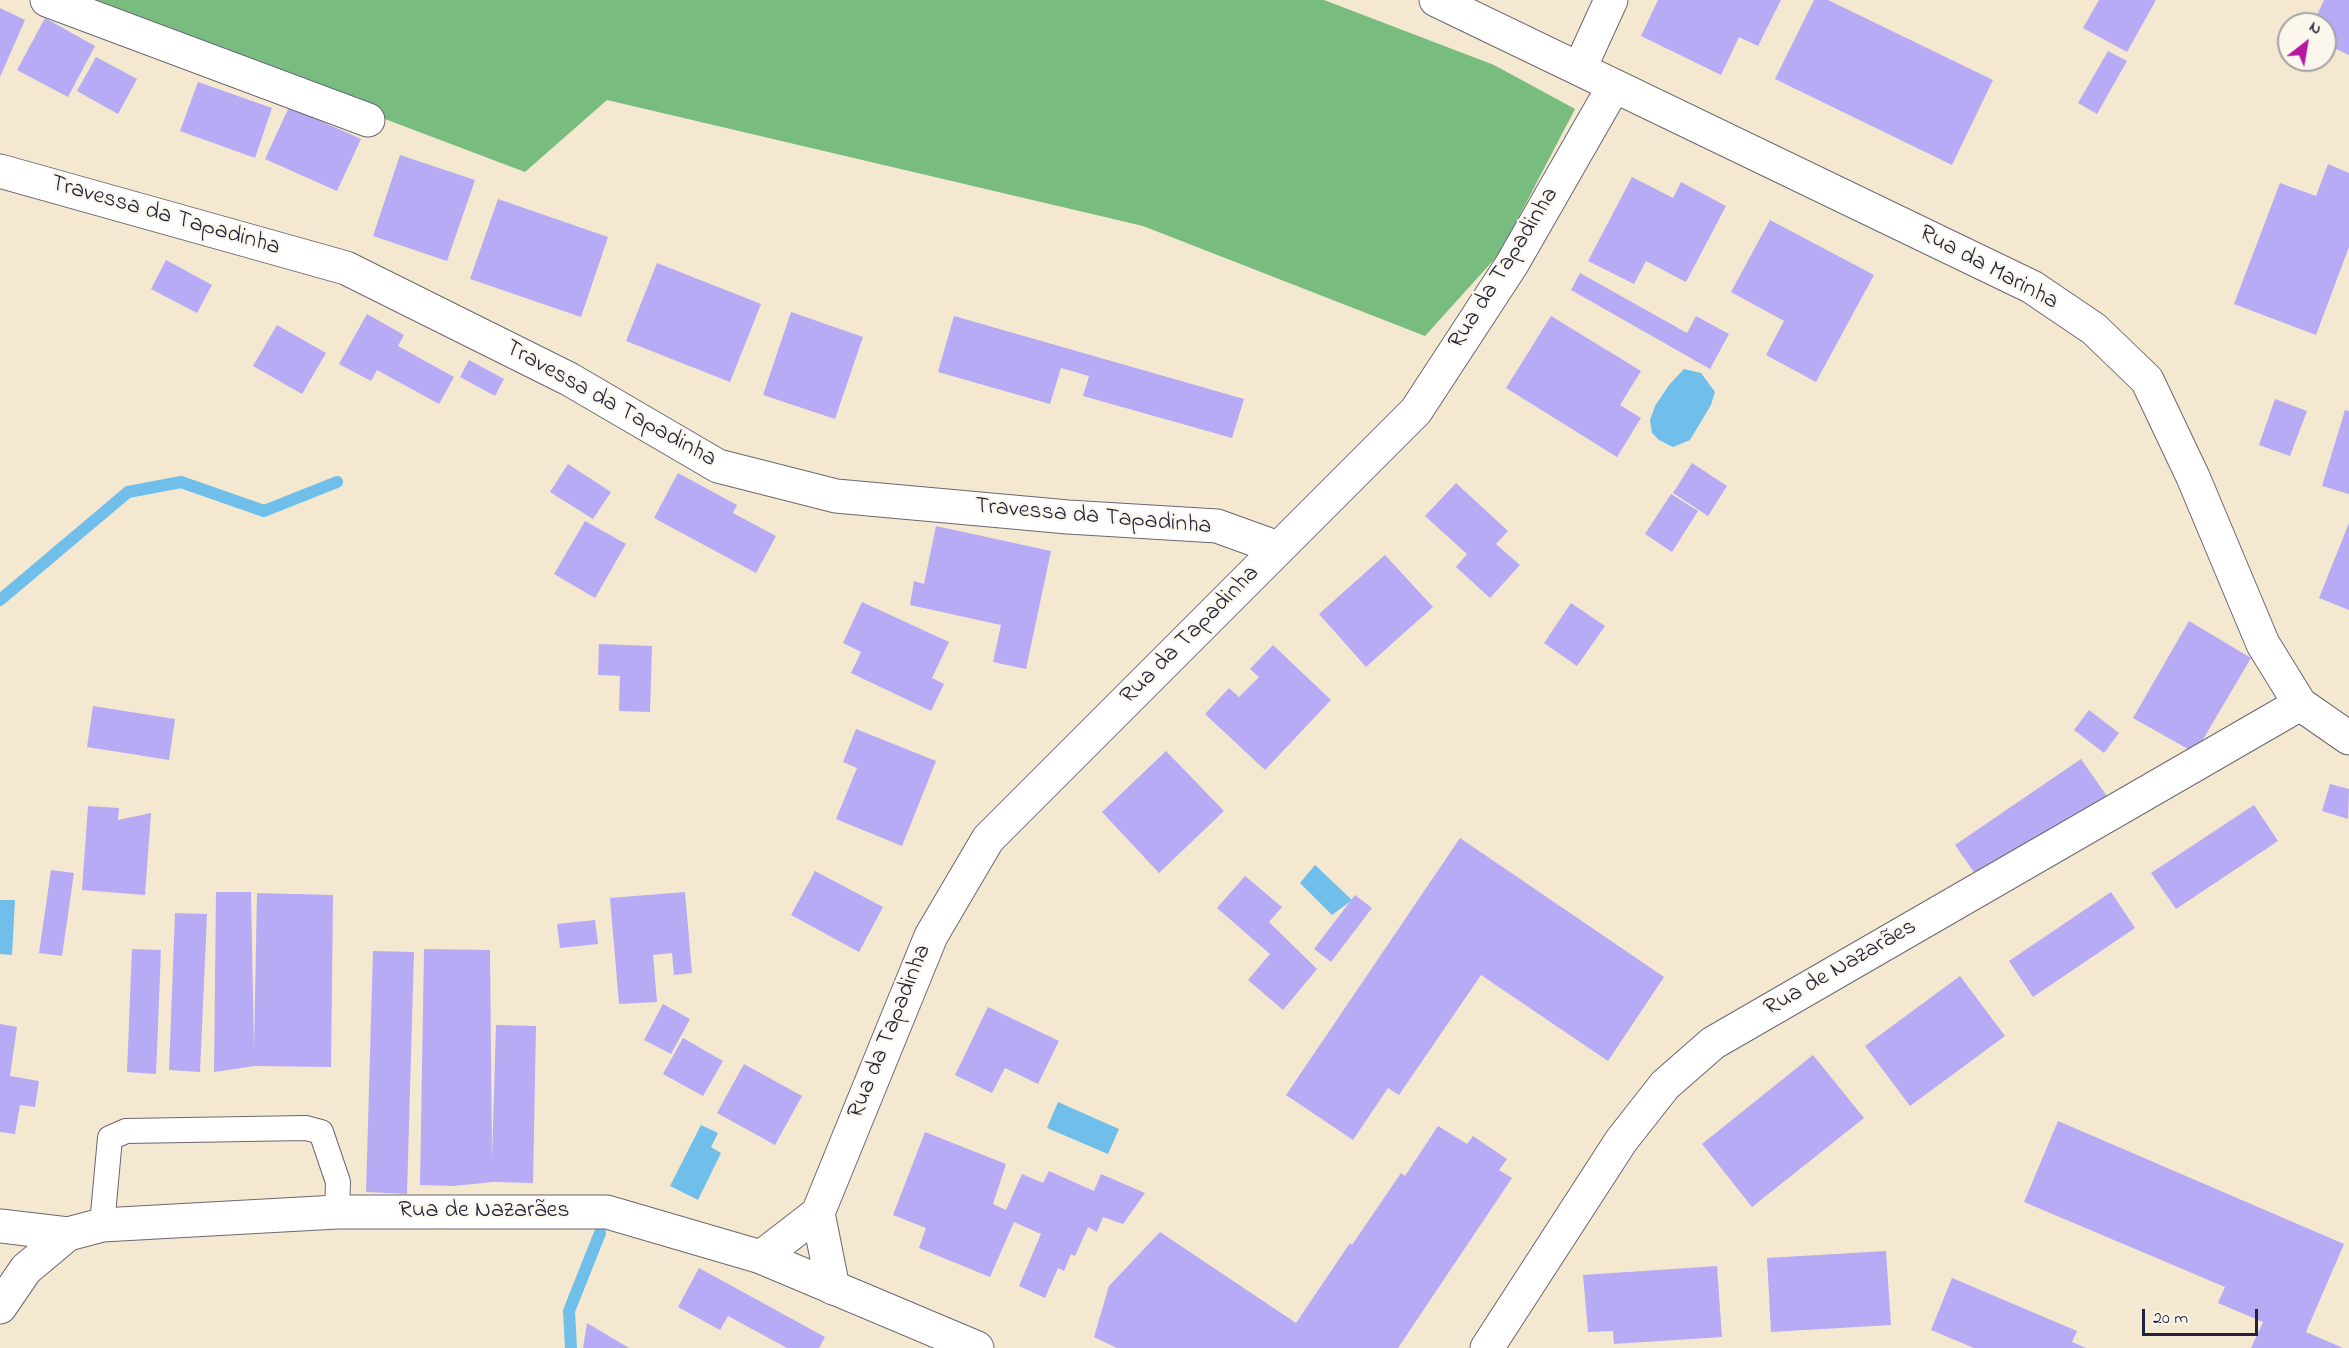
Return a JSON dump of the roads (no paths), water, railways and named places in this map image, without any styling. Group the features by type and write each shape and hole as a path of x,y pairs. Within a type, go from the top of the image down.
{"street":[{"path":"47,0 368,120"},
{"name":"Rua da Marinha","path":"1436,0 2032,287 2094,329 2147,380 2193,477 2263,644 2300,704 2349,738"},
{"path":"1580,68 1611,0"},
{"name":"Rua da Tapadinha","path":"818,1213 931,936 988,839 1416,411 1512,264 1614,86"},
{"name":"Travessa da Tapadinha","path":"0,171 346,268 569,379 718,466 836,496 1068,517 1217,526 1278,548"},
{"name":"Rua de Nazarães","path":"1487,1348 1621,1141 1665,1085 1713,1043 2300,704"},
{"name":"Rua de Nazarães","path":"0,1307 26,1269 68,1234 102,1225 337,1212 608,1212 761,1257 977,1348"},
{"path":"761,1257 818,1213 832,1288"},
{"path":"0,1226 68,1234"}],"lane":[{"path":"102,1225 110,1138 126,1131 306,1128 321,1132 338,1182 337,1212"}],"water":[{"path":"1684,369 1701,373 1715,392 1711,405 1690,440 1673,447 1659,440 1652,433 1650,420 1655,406 1669,385"},
{"path":"1315,865 1352,900 1332,915 1300,883"},
{"path":"0,900 15,900 12,955 0,954"},
{"path":"1058,1102 1119,1129 1108,1154 1047,1128"},
{"path":"701,1125 718,1133 711,1147 721,1153 698,1200 670,1186"}],"waterway":[{"path":"0,600 128,492 181,482 264,511 337,482"},
{"path":"571,1348 569,1311 600,1233"}]}
